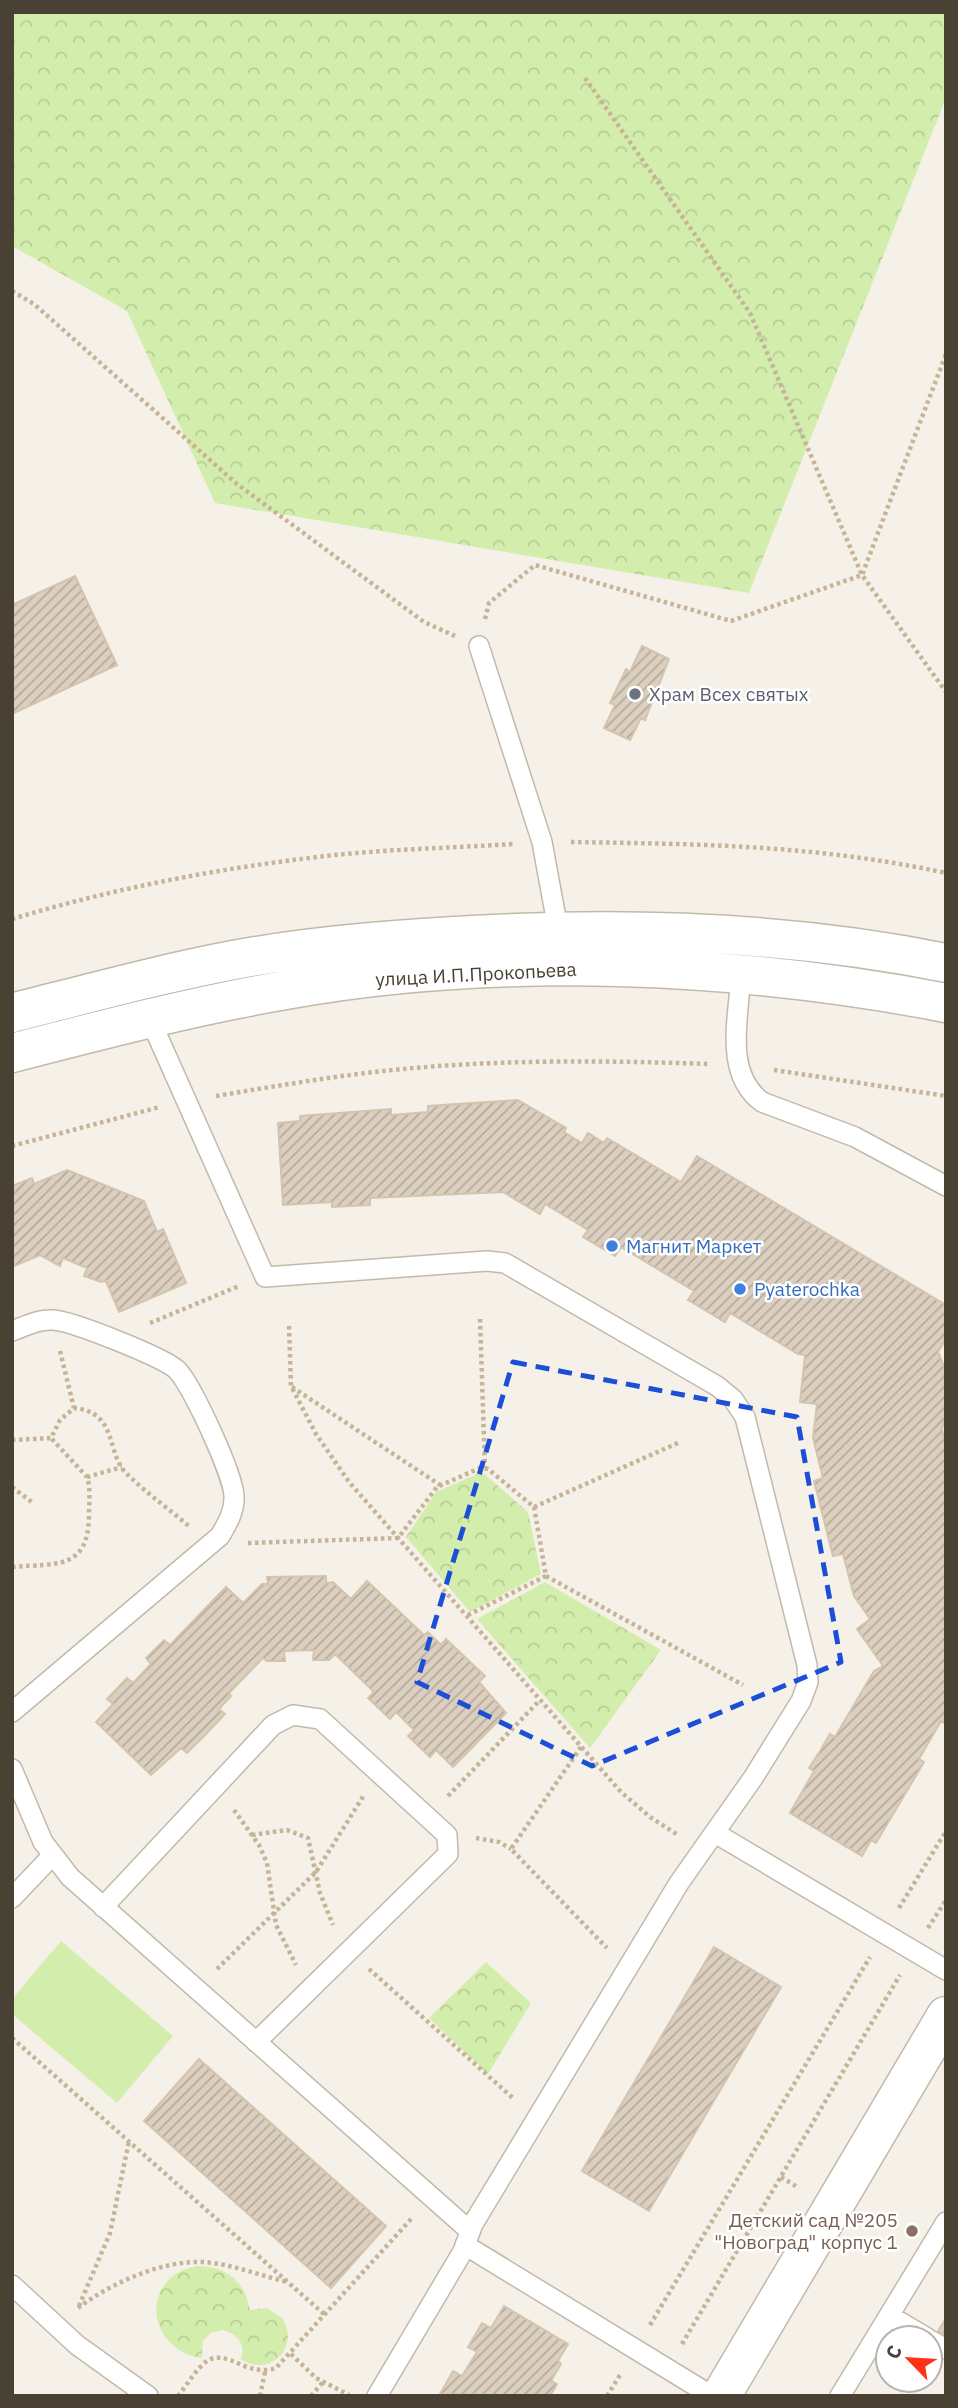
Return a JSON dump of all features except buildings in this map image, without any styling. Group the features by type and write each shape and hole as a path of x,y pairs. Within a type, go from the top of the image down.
{"street":[{"name":"улица И.П.Прокопьева","path":"12,1013 239,959 360,942 558,929 742,934 882,950 946,963"},
{"path":"558,929 565,967"},
{"path":"741,974 742,934"},
{"name":"улица И.П.Прокопьева","path":"12,1053 149,1017 293,988 433,972 565,967 741,974 873,989 946,1003"},
{"path":"134,983 149,1017"},
{"path":"721,2396 946,2016"}],"lane":[{"path":"479,646 542,842 558,929"},
{"path":"741,974 736,1065 750,1093 762,1102 875,1146 946,1186"},
{"path":"149,1017 265,1277 487,1261 505,1263 717,1386 739,1407 745,1417 808,1673 801,1701 627,1969 467,2238 377,2396"},
{"path":"12,1331 40,1321 53,1320 167,1363 184,1379 192,1394 229,1473 234,1496 227,1524 210,1544 12,1712"},
{"path":"103,1907 273,1725 293,1715 320,1718 379,1770 447,1835 449,1847 445,1859 256,2042"},
{"path":"12,1769 52,1856 103,1907 431,2196 467,2238 635,2349 712,2396"},
{"path":"715,1833 946,1970"},
{"path":"12,1898 52,1856"},
{"path":"840,2396 946,2222"},
{"path":"12,2285 60,2330 148,2396"},
{"path":"890,2316 904,2324"}],"path":[{"path":"585,78 750,313 862,575 946,692"},
{"path":"12,291 34,304 237,484 424,622 479,646 489,603 535,565 731,621 862,575 946,354"},
{"path":"561,842 757,845 877,858 946,873"},
{"path":"12,919 71,901 189,875 328,856 516,844"},
{"path":"207,1097 359,1073 438,1066 615,1060 715,1064"},
{"path":"768,1069 946,1096"},
{"path":"12,1146 165,1106"},
{"path":"110,1340 264,1275"},
{"path":"480,1319 485,1468 534,1507 546,1576"},
{"path":"53,1320 74,1408"},
{"path":"289,1326 291,1386 337,1465 466,1616 638,1808 703,1849"},
{"path":"291,1386 440,1485"},
{"path":"74,1408 88,1411 101,1420 113,1440 122,1467 210,1544 398,1538 440,1485 485,1468"},
{"path":"51,1438 60,1420 74,1408"},
{"path":"12,1440 51,1438"},
{"path":"12,1567 66,1563 80,1552 89,1533 87,1478 51,1438"},
{"path":"534,1507 680,1442"},
{"path":"87,1478 122,1467"},
{"path":"12,1487 33,1503"},
{"path":"466,1616 546,1576"},
{"path":"546,1576 743,1685"},
{"path":"428,1817 540,1700"},
{"path":"511,1849 581,1747"},
{"path":"197,1989 316,1872 379,1770"},
{"path":"216,1786 252,1835 267,1863 274,1915 309,1991"},
{"path":"252,1835 287,1830 303,1834 310,1841 328,1914 349,1952 537,2119"},
{"path":"607,2396 946,1830"},
{"path":"447,1835 493,1841 511,1849 627,1969"},
{"path":"667,2369 946,1900"},
{"path":"12,2038 325,2315"},
{"path":"60,2330 79,2306 110,2233 129,2141"},
{"path":"178,2396 205,2363 217,2357 232,2360 252,2371 265,2372 276,2368 431,2196"},
{"path":"79,2306 150,2272 187,2263 219,2264 289,2283"},
{"path":"291,2354 302,2367 323,2382 352,2396"},
{"path":"260,2396 265,2372"},
{"path":"311,2396 323,2382"}],"highlighted area":[{"path":"513,1362 797,1417 841,1662 592,1766 417,1682"}],"green space":[{"path":"12,12 946,12 946,98 749,593 215,503 127,311 12,246"},
{"path":"482,1472 528,1512 541,1574 470,1612 406,1537 436,1492"},
{"path":"545,1582 661,1650 590,1748 477,1619"},
{"path":"61,1941 173,2036 117,2103 12,2014 12,1999"},
{"path":"486,1962 531,2003 488,2074 429,2018"},
{"path":"198,2266 218,2269 233,2278 244,2291 250,2310 267,2308 283,2319 288,2341 279,2357 262,2365 241,2359 239,2340 222,2330 211,2333 203,2341 202,2358 183,2352 169,2342 160,2328 156,2312 158,2297 166,2283 179,2272"}],"place":[{"name":"Храм Всех святых","path":"635,694"},
{"name":"Магнит Маркет","path":"612,1246"},
{"name":"Pyaterochka","path":"740,1289"},
{"name":"Детский сад №205 \"Новоград\" корпус 1","path":"912,2231"}]}
